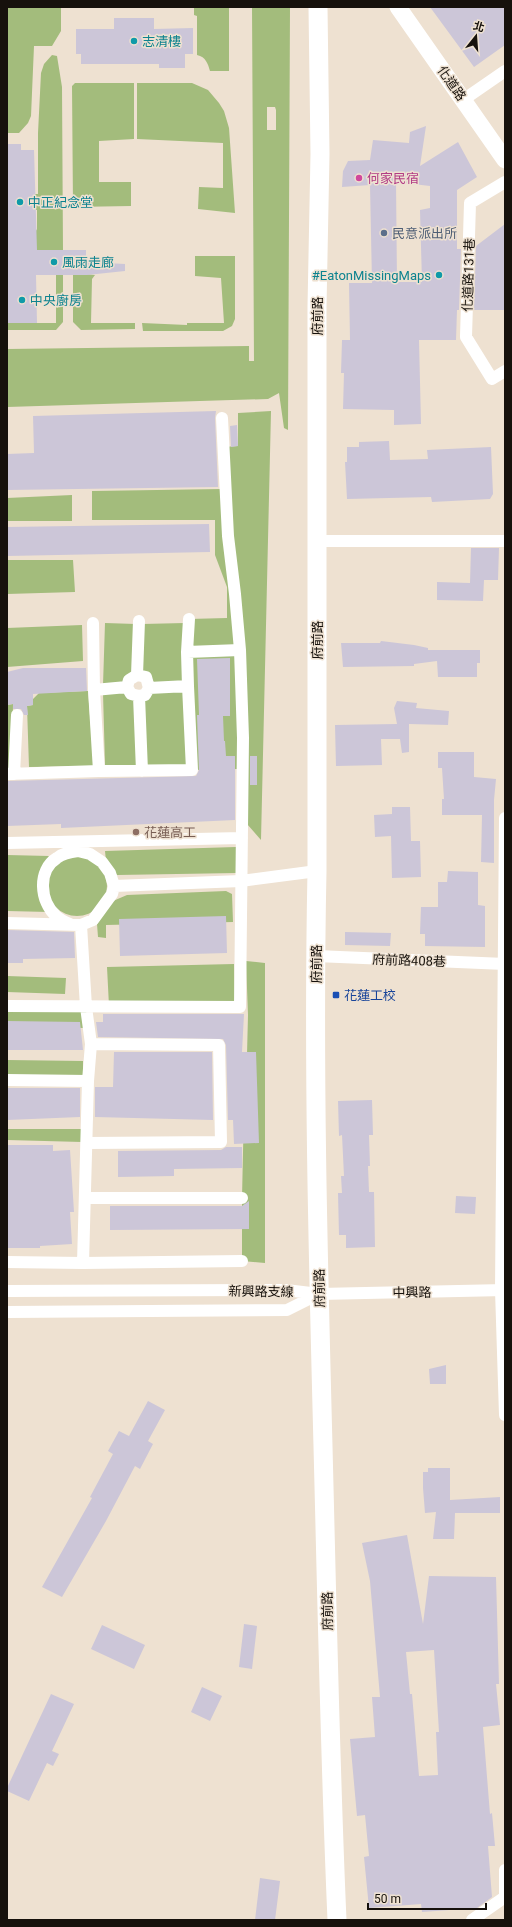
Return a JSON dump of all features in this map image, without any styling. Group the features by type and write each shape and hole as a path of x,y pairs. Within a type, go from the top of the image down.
{"main road":[{"name":"府前路","path":"318,7 320,154 316,307 316,956 319,1294 330,1741 337,1920"}],"street":[{"name":"化道路","path":"398,7 505,160"},
{"path":"464,100 505,71"},
{"name":"化道路131巷","path":"505,182 470,203 466,337 492,379 505,371"},
{"path":"7,1006 240,1006 243,738 240,650 228,536 222,418"},
{"path":"317,541 505,540"},
{"path":"17,715 10,774 192,770 187,652 189,619"},
{"path":"137,675 139,621"},
{"path":"93,623 94,690 99,771"},
{"path":"187,652 240,650"},
{"path":"137,675 146,677 149,685 145,695 139,696 131,694 127,687 129,680 137,675"},
{"path":"148,688 188,686"},
{"path":"94,690 127,687"},
{"path":"139,696 142,771"},
{"path":"505,818 503,1290 505,1415"},
{"path":"7,843 78,847 242,838"},
{"path":"7,924 77,925 94,920 112,894 114,886 110,873 102,862 78,847"},
{"path":"77,925 56,916 51,911 43,894 42,880 55,858 78,847"},
{"path":"114,886 241,881 317,871"},
{"path":"77,925 86,1007 92,1044 88,1081 83,1263"},
{"name":"府前路408巷","path":"316,956 504,964"},
{"path":"87,1143 221,1142 219,1045 92,1044"},
{"path":"7,1080 88,1081"},
{"path":"85,1198 242,1198"},
{"path":"7,1262 83,1263 242,1261"},
{"name":"新興路支線","path":"7,1291 286,1290 319,1294"},
{"name":"中興路","path":"319,1294 503,1290"},
{"name":"新興路支線","path":"7,1312 287,1310 319,1294"},
{"path":"472,1920 505,1897 505,1870"}],"green space":[{"path":"7,7 61,7 61,31 52,46 34,46 31,116 28,123 19,133 7,133"},
{"path":"194,7 229,7 229,71 210,71 205,59 197,55 197,16 194,15"},
{"path":"252,7 290,7 288,430 284,428 279,393 268,399 7,407 7,349 249,346 249,361 254,361","holes":["267,107 275,107 276,130 267,130"]},
{"path":"52,55 57,56 62,87 63,252 60,250 25,250 37,229 37,210 33,209 33,194 38,194 38,133 41,73 44,64"},
{"path":"75,83 134,83 134,139 99,141 99,182 131,182 131,206 73,207 72,86"},
{"path":"137,83 192,83 208,90 219,103 224,111 229,128 235,213 198,209 199,187 223,188 223,143 137,139"},
{"path":"195,256 235,256 235,319 232,326 223,331 143,331 142,323 187,325 187,323 224,323 221,278 195,276"},
{"path":"60,273 63,273 63,322 56,330 7,330 7,323 56,323 56,275 60,275"},
{"path":"73,273 95,275 92,279 91,323 135,323 135,329 81,330 73,322"},
{"path":"271,411 261,840 247,824 240,772 237,769 192,770 189,619 227,618 227,587 215,555 215,520 92,520 92,491 222,489 223,447 238,446 238,413"},
{"path":"72,495 72,521 7,521 7,498"},
{"path":"7,560 73,560 75,592 7,594"},
{"path":"105,623 136,624 135,672 124,684 103,685"},
{"path":"185,623 185,683 152,684 141,673 142,624"},
{"path":"82,625 83,661 7,667 7,628"},
{"path":"185,688 189,765 145,766 141,700 153,690"},
{"path":"125,690 136,698 139,766 105,765 103,693"},
{"path":"88,691 94,766 29,767 27,706 33,705 33,699 39,693"},
{"path":"13,704 12,769 7,769 7,705"},
{"path":"236,847 237,873 117,875 106,861 105,851"},
{"path":"7,855 49,856 44,866 49,912 7,911"},
{"path":"77,856 94,861 102,869 107,886 102,903 94,911 77,916 60,911 52,903 47,886 52,869 60,861"},
{"path":"226,891 232,894 233,922 106,925 106,938 98,937 97,924 113,901 127,895"},
{"path":"246,961 265,963 265,1263 242,1261 245,1061 247,1055 248,1015"},
{"path":"234,964 235,1007 109,1006 107,967"},
{"path":"7,976 66,978 65,994 7,992"},
{"path":"7,1006 86,1007 87,1028 7,1027"},
{"path":"7,1060 83,1061 83,1076 7,1075"},
{"path":"7,1129 83,1129 82,1142 7,1140"}],"building":[{"path":"430,7 505,7 505,45 474,67"},
{"name":"志清樓","path":"114,18 154,18 154,29 193,28 193,54 185,54 185,68 159,68 159,64 81,64 81,54 76,54 76,29 114,29"},
{"path":"426,126 420,166 458,142 477,177 457,190 457,249 461,249 459,310 457,310 456,340 419,340 421,424 394,425 394,410 343,409 344,373 341,373 342,340 350,340 349,283 372,283 370,185 342,187 343,171 348,161 370,160 373,140 409,143 410,132","holes":["396,182 430,186 430,208 420,210 422,282 397,282"]},
{"path":"7,144 21,144 21,150 34,150 37,250 86,250 86,262 125,264 125,271 87,275 36,275 37,323 7,323"},
{"path":"505,224 505,310 474,310 476,246"},
{"path":"216,411 218,487 7,490 7,454 34,453 33,416"},
{"path":"237,425 238,446 231,447 230,426"},
{"path":"389,441 390,460 428,459 427,450 491,447 493,494 490,499 432,502 431,497 347,499 345,462 347,462 347,447 359,447 359,442"},
{"path":"209,524 210,552 7,556 7,527"},
{"path":"471,548 499,548 498,580 484,580 483,601 437,600 437,582 470,583"},
{"path":"381,641 414,645 428,648 428,650 480,650 480,663 477,663 477,677 438,677 437,661 414,664 414,666 343,667 341,643 380,643"},
{"path":"230,658 230,716 223,716 226,756 235,756 235,820 61,828 61,824 7,826 7,781 196,776 199,770 197,659"},
{"path":"23,668 86,668 87,691 33,694 33,705 27,706 28,715 24,715 21,709 13,709 13,704 7,705 7,672"},
{"path":"397,701 417,703 416,708 449,711 448,725 409,724 409,752 402,753 400,739 381,739 382,765 336,766 335,725 397,724 394,708"},
{"path":"438,752 474,752 474,777 496,779 494,800 494,863 481,862 482,815 442,815 442,799 444,799 442,768 438,768"},
{"path":"250,756 257,756 257,785 250,785"},
{"path":"392,807 410,807 411,841 420,841 421,877 392,878 391,836 375,837 374,815 392,814"},
{"path":"448,871 478,872 478,905 485,906 485,947 425,946 425,934 420,934 421,907 438,907 438,882 447,882"},
{"path":"226,916 227,953 120,956 119,919"},
{"path":"7,930 74,932 75,958 23,959 23,963 7,963"},
{"path":"345,932 391,933 390,946 345,945"},
{"path":"103,1014 244,1014 242,1052 256,1052 259,1143 234,1144 233,1120 228,1120 226,1045 223,1039 98,1037 96,1022 103,1022"},
{"path":"7,1021 80,1022 83,1050 7,1050"},
{"path":"114,1052 212,1052 213,1120 95,1117 95,1087 113,1087"},
{"path":"7,1088 80,1088 80,1117 7,1120"},
{"path":"372,1100 373,1135 369,1135 370,1166 368,1166 369,1192 374,1192 375,1247 346,1248 346,1235 339,1235 338,1193 342,1193 341,1176 344,1176 342,1135 339,1136 338,1101"},
{"path":"7,1145 53,1145 53,1151 70,1150 74,1212 70,1212 72,1244 40,1246 40,1248 7,1248"},
{"path":"226,1147 242,1147 242,1168 174,1169 174,1176 118,1177 118,1151 221,1150"},
{"path":"456,1196 476,1197 475,1214 455,1213"},
{"path":"249,1201 249,1229 110,1230 110,1206 242,1206"},
{"path":"446,1365 446,1384 430,1384 429,1369"},
{"path":"148,1401 165,1410 148,1441 153,1444 140,1469 135,1466 106,1521 62,1597 42,1587 92,1498 90,1497 113,1454 108,1451 119,1431 129,1436"},
{"path":"428,1468 450,1468 450,1500 500,1497 500,1513 455,1513 454,1539 433,1539 436,1512 425,1513 423,1488 423,1472 428,1472"},
{"path":"407,1535 423,1624 429,1576 496,1577 499,1684 496,1684 500,1725 483,1727 490,1814 492,1813 495,1846 488,1846 492,1897 477,1908 422,1912 421,1904 369,1908 364,1857 369,1856 365,1815 357,1816 350,1739 375,1737 372,1697 380,1697 370,1581 362,1543","holes":["434,1650 439,1732 436,1732 438,1775 419,1776 412,1694 410,1694 406,1652"]},
{"path":"244,1624 257,1626 252,1669 239,1667"},
{"path":"102,1625 145,1645 134,1669 91,1649"},
{"path":"202,1687 222,1696 210,1721 191,1712"},
{"path":"51,1694 74,1704 52,1751 59,1754 53,1766 47,1763 29,1801 7,1791 7,1788"},
{"path":"260,1878 280,1881 275,1920 255,1920"}],"place":[{"name":"志清樓","path":"134,41"},
{"name":"何家民宿","path":"359,178"},
{"name":"中正紀念堂","path":"20,202"},
{"name":"民意派出所","path":"384,233"},
{"name":"風雨走廊","path":"54,262"},
{"name":"#EatonMissingMaps","path":"439,275"},
{"name":"中央廚房","path":"22,300"},
{"name":"花蓮高工","path":"136,832"},
{"name":"花蓮工校","path":"336,995"}]}
